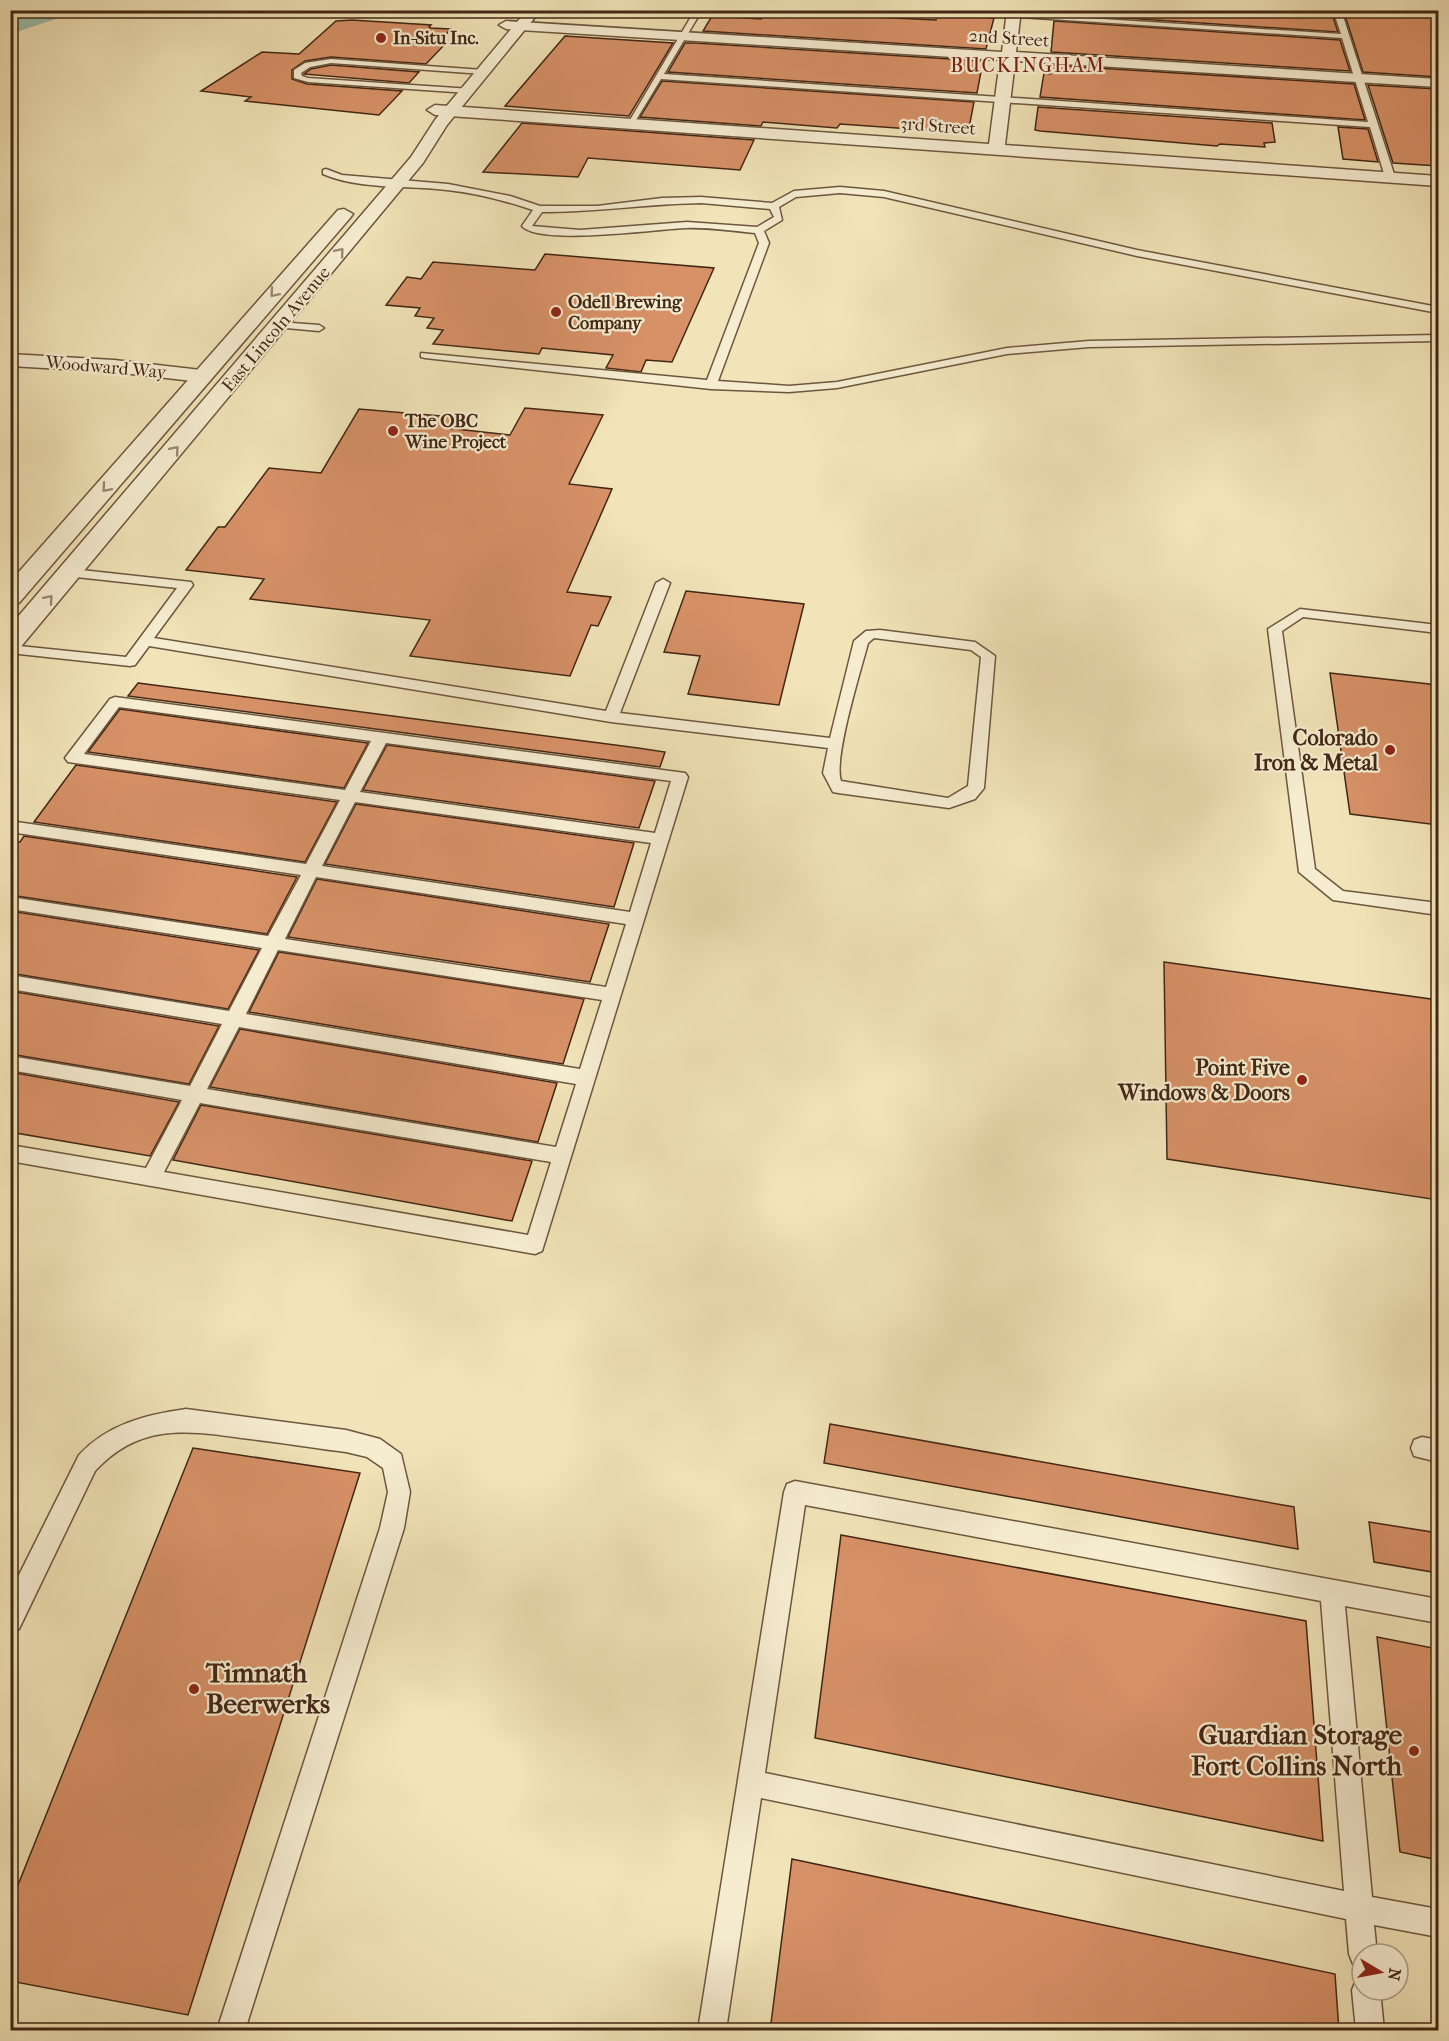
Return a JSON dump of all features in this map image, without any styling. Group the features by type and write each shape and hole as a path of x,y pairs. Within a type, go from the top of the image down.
{"street":[{"name":"East Lincoln Avenue","path":"404,145 443,111 516,20 536,10"},
{"path":"996,150 1014,13"},
{"name":"2nd Street","path":"516,20 684,36 1438,83"},
{"name":"East Lincoln Avenue","path":"10,643 72,573 399,182 443,111"},
{"name":"3rd Street","path":"443,111 1438,181"},
{"name":"East Lincoln Avenue","path":"10,598 201,376 389,163"},
{"name":"Woodward Way","path":"10,360 114,366 201,376"}],"lane":[{"path":"630,123 699,10"},
{"path":"915,10 1014,13 1344,36"},
{"path":"1337,10 1390,177"},
{"path":"460,91 308,80 298,78 297,72 308,65 331,61 476,71"},
{"path":"659,76 1375,125"},
{"path":"326,172 340,178 448,187 510,199 539,209 597,209 662,201 701,200 774,206 794,194 840,190 884,194 1137,253 1438,310"},
{"path":"539,209 527,226 531,230 580,233 687,225 759,230 778,218 774,206"},
{"path":"711,386 764,243 759,230"},
{"path":"279,325 319,328"},
{"path":"425,354 501,362 518,367 711,386 789,389 837,385 996,353 1089,344 1438,338"},
{"path":"10,649 130,662 186,585 72,573"},
{"path":"611,717 663,583"},
{"path":"1438,629 1300,613 1275,628 1307,872 1339,896 1438,909"},
{"path":"880,634 975,646 988,656 975,788 969,795 949,803 838,788 832,783 830,776 836,744 861,641 866,637 880,634"},
{"path":"146,641 611,717 836,744"},
{"path":"10,1153 535,1245 680,777 115,702 73,758 660,839"},
{"path":"151,1178 381,737"},
{"path":"10,826 636,918"},
{"path":"10,903 612,995"},
{"path":"10,982 587,1078"},
{"path":"10,1063 563,1156"},
{"path":"10,1620 87,1463 101,1448 123,1435 153,1425 186,1420 346,1441 372,1447 393,1462 399,1492 392,1528 231,2031"},
{"path":"712,2031 795,1492 1438,1611"},
{"path":"1332,1592 1362,1942"},
{"path":"750,1783 1438,1923"},
{"path":"1367,2002 1370,2031"}],"building":[{"path":"1065,10 1255,10 1317,14 1317,10 1331,11 1338,32 1065,14"},
{"path":"764,12 936,20 937,14 994,18 986,49 703,31 712,16 761,19"},
{"path":"1344,12 1438,18 1438,77 1363,72"},
{"path":"336,21 431,25 429,27 431,28 450,29 441,42 446,43 426,64 331,57 305,61 292,70 292,79 307,84 402,91 379,115 245,101 251,97 201,91 262,52 299,54"},
{"path":"1054,21 1340,40 1350,71 1051,52"},
{"path":"565,36 673,43 629,116 505,106"},
{"path":"685,43 983,61 977,93 668,72"},
{"path":"331,65 419,72 409,83 304,74 311,69"},
{"path":"1050,65 1354,84 1365,120 1040,97 1044,73 1050,74"},
{"path":"662,81 974,102 968,133 840,124 837,128 763,122 761,126 640,117"},
{"path":"1368,85 1438,89 1438,166 1393,163"},
{"path":"1038,107 1272,123 1275,142 1264,143 1265,147 1220,144 1217,146 1040,131 1035,130"},
{"path":"522,123 754,140 740,170 588,158 578,177 483,172"},
{"path":"1338,127 1368,129 1378,162 1343,159"},
{"name":"Odell Brewing Company","path":"545,254 714,268 672,362 646,360 641,372 606,368 613,355 542,348 539,354 433,344 443,330 427,328 434,318 415,316 420,308 386,305 407,277 421,279 433,262 535,270"},
{"path":"525,408 603,415 569,484 612,489 567,592 611,597 598,626 591,625 570,676 410,656 430,620 250,599 264,579 186,570 218,527 225,527 269,468 321,473 359,409 452,417 447,428 510,435"},
{"path":"686,591 804,604 779,705 688,694 700,656 664,652"},
{"name":"Colorado Iron & Metal","path":"1330,673 1438,685 1438,825 1350,814"},
{"path":"138,683 665,752 660,767 128,696"},
{"path":"120,709 368,743 344,788 88,752"},
{"path":"387,745 655,781 639,828 363,790"},
{"path":"76,765 337,802 305,862 34,822"},
{"path":"356,804 634,843 614,907 325,864"},
{"path":"24,836 297,877 267,934 10,895 10,841 20,842"},
{"path":"317,879 609,924 590,982 288,937"},
{"path":"10,911 259,950 228,1009 10,973"},
{"path":"279,952 584,999 563,1064 249,1012"},
{"name":"Point Five Windows & Doors","path":"1164,962 1438,1000 1438,1200 1167,1159"},
{"path":"10,991 219,1026 189,1084 10,1054"},
{"path":"240,1029 557,1083 538,1142 210,1087"},
{"path":"10,1072 179,1102 150,1156 10,1132"},
{"path":"201,1105 532,1161 512,1221 173,1160"},
{"path":"830,1424 1294,1507 1298,1549 824,1463"},
{"name":"Timnath Beerwerks","path":"193,1448 360,1473 188,2015 10,1981 10,1905"},
{"path":"1369,1522 1438,1533 1438,1573 1374,1562"},
{"path":"841,1535 1306,1621 1323,1841 815,1738"},
{"name":"Guardian Storage Fort Collins North","path":"1377,1637 1438,1649 1438,1860 1400,1852"},
{"path":"792,1859 1335,1974 1339,2031 770,2031"}],"waterway":[{"path":"10,25 55,10"}],"place":[{"name":"In-Situ Inc.","path":"381,38"},
{"name":"Odell Brewing Company","path":"556,312"},
{"name":"The OBC Wine Project","path":"393,431"},
{"name":"Colorado Iron & Metal","path":"1390,750"},
{"name":"Point Five Windows & Doors","path":"1302,1080"},
{"name":"Timnath Beerwerks","path":"194,1689"},
{"name":"Guardian Storage Fort Collins North","path":"1414,1751"}],"district":[{"name":"BUCKINGHAM","path":"1028,65"}]}
